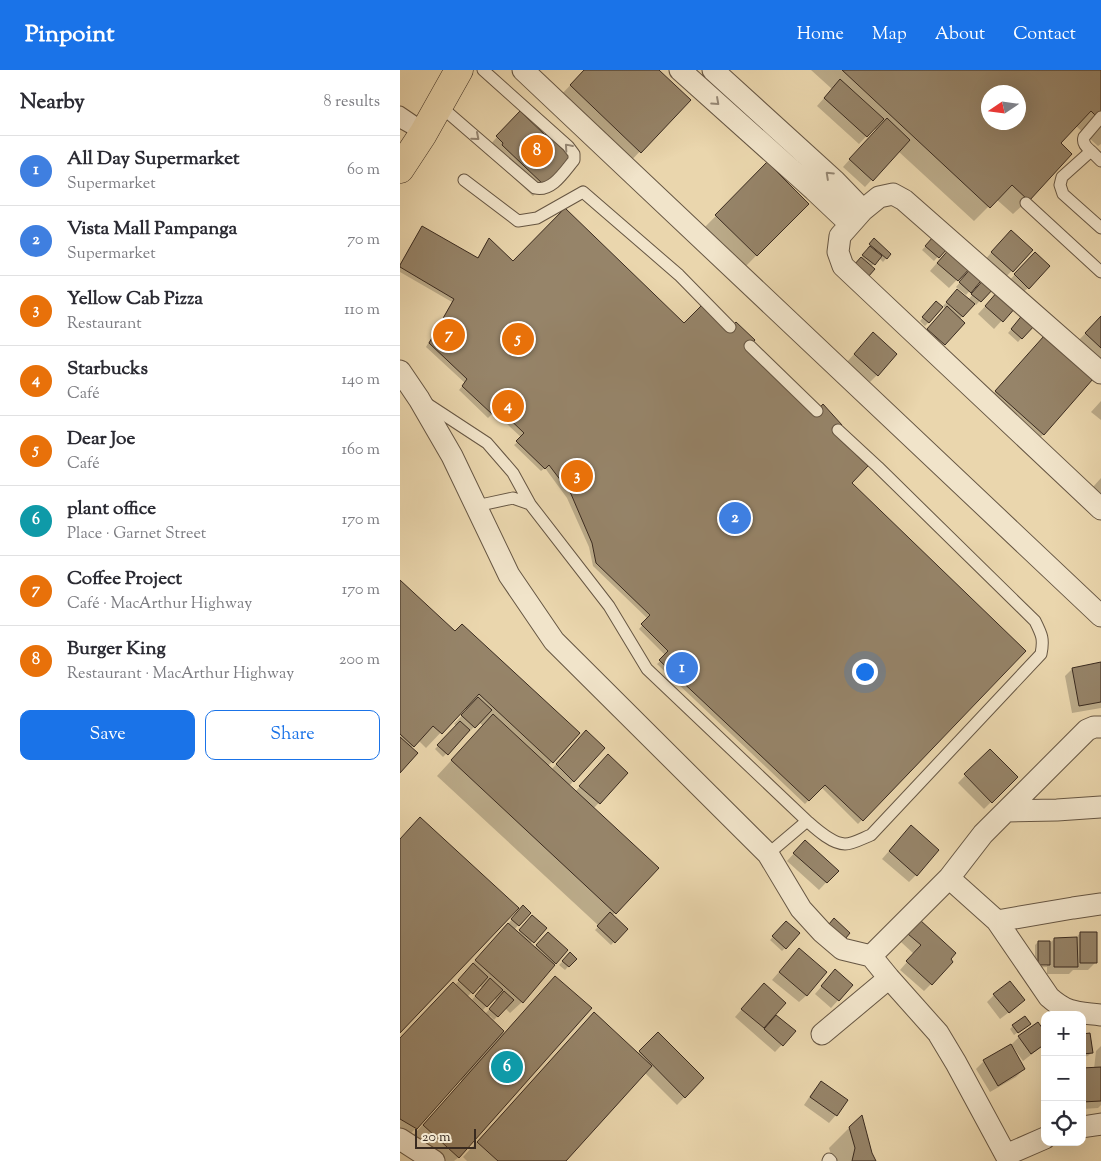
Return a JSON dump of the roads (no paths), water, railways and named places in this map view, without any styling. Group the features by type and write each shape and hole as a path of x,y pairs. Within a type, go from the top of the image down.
{"highway":[{"path":"400,169 416,128 439,105 459,70"}],"street":[{"path":"523,70 1101,616"},
{"path":"680,70 814,190 856,217"},
{"path":"713,70 835,181 856,217"},
{"path":"1101,373 904,200 893,194 879,197 856,217 840,236 838,252 843,266 1101,509"},
{"path":"400,371 419,399 452,456 509,575 554,640 768,854 801,909 822,932 842,949 872,956 938,1033 1008,1158 1041,1140"},
{"path":"872,956 949,878 983,834 1087,730 1101,727"},
{"path":"1007,811 1101,807"},
{"path":"949,878 997,921 1050,997 1060,1006 1072,1012 1101,1015"},
{"path":"997,921 1101,904"},
{"path":"822,1034 889,978"},
{"path":"1086,1126 1101,1124"},
{"path":"400,1138 434,1161"}],"lane":[{"path":"439,105 535,188 540,190 546,188 558,179 574,160 574,154 568,146 483,70"},
{"path":"400,112 416,128"},
{"path":"1101,117 1084,137 1083,141 1101,161"},
{"path":"1091,151 1062,176 1060,185 1063,194 1101,228"},
{"path":"464,180 518,221 537,218 583,192 679,275 730,327"},
{"path":"1026,203 1101,272"},
{"path":"750,346 817,411"},
{"path":"419,399 486,442 513,473 530,504 609,606 647,669 815,829 836,842 846,844 871,835 1041,654 1044,642 1041,631 1035,621 838,430"},
{"path":"476,506 513,498 530,504"},
{"path":"768,854 807,821"}],"place":[{"name":"Burger King","path":"537,151"},
{"name":"Coffee Project","path":"449,335"},
{"name":"Dear Joe","path":"518,339"},
{"name":"Starbucks","path":"508,406"},
{"name":"Yellow Cab Pizza","path":"577,476"},
{"name":"Vista Mall Pampanga","path":"735,518"},
{"name":"All Day Supermarket","path":"682,668"},
{"name":"plant office","path":"507,1067"}]}
